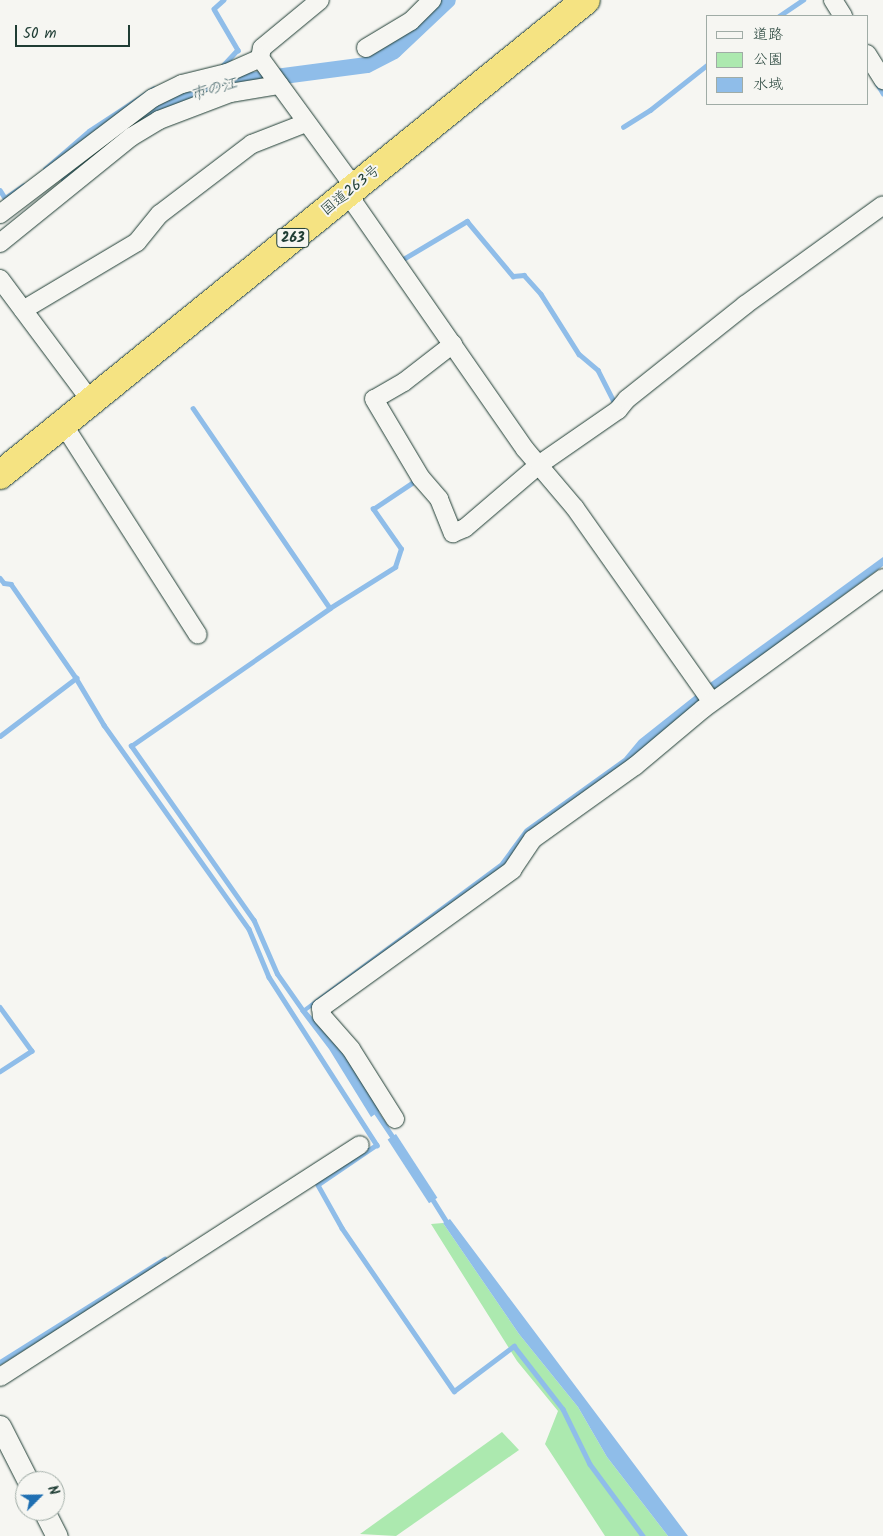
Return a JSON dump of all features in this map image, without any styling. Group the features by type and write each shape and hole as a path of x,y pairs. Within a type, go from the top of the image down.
{"highway":[{"name":"国道263号","path":"0,475 586,0"}],"street":[{"path":"320,0 262,48 264,64 354,188 354,203 397,264 449,347 525,449 540,464 707,696"},
{"path":"366,48 411,22 432,0"},
{"path":"833,0 842,15"},
{"path":"868,56 883,80"},
{"path":"0,214 153,98 182,84 264,64"},
{"path":"0,243 131,138 159,120 230,93 279,85"},
{"path":"23,310 137,242 160,214 252,144 306,122"},
{"path":"449,347 404,382 374,399 421,478 441,503 453,533 465,528 540,464 622,404 744,305 883,205"},
{"path":"0,279 91,401"},
{"path":"63,424 198,635"},
{"path":"395,1119 351,1049 322,1016 321,1008 512,870 533,839 635,766 707,696 883,578"},
{"path":"0,1377 360,1145"},
{"path":"0,1426 23,1471"},
{"path":"49,1521 57,1536"}],"green space":[{"path":"443,1223 519,1334 578,1407 607,1457 668,1536 605,1536 545,1444 558,1411 517,1361 431,1224"},
{"path":"502,1432 519,1450 396,1536 360,1534"}],"water":[{"path":"883,557 883,566 715,690 710,683"},
{"path":"697,694 702,700 505,865 307,1011 345,1056 381,1110 371,1117 329,1049 300,1011 500,863 525,829 624,758 639,740"},
{"path":"396,1134 437,1198 429,1203 388,1139"},
{"path":"450,1219 688,1536 668,1536 607,1457 578,1407 519,1334 443,1223"}],"waterway":[{"path":"224,0 214,9 238,50 224,65"},
{"name":"市の江","path":"68,177 135,122 195,93 230,83 367,65 394,51 448,0"},
{"path":"780,15 803,0"},
{"path":"623,127 650,110 706,66"},
{"path":"877,83 883,93"},
{"path":"45,169 89,131 153,89"},
{"path":"0,190 5,198 23,186"},
{"path":"400,261 467,221 513,276 524,275 541,294 579,354 598,370 615,403 618,403"},
{"path":"193,408 330,608"},
{"path":"303,1011 277,974 254,921 131,746 330,608 395,567 401,549 373,509 415,481 418,484"},
{"path":"0,578 4,583 11,584 76,678 104,725 249,929 269,977 377,1145 318,1185 342,1228 454,1391 514,1346 563,1409 590,1464 643,1536"},
{"path":"0,736 76,678"},
{"path":"0,1007 32,1051 0,1072"},
{"path":"374,1109 395,1140"},
{"path":"430,1195 449,1225"},
{"path":"0,1362 164,1259"}]}
